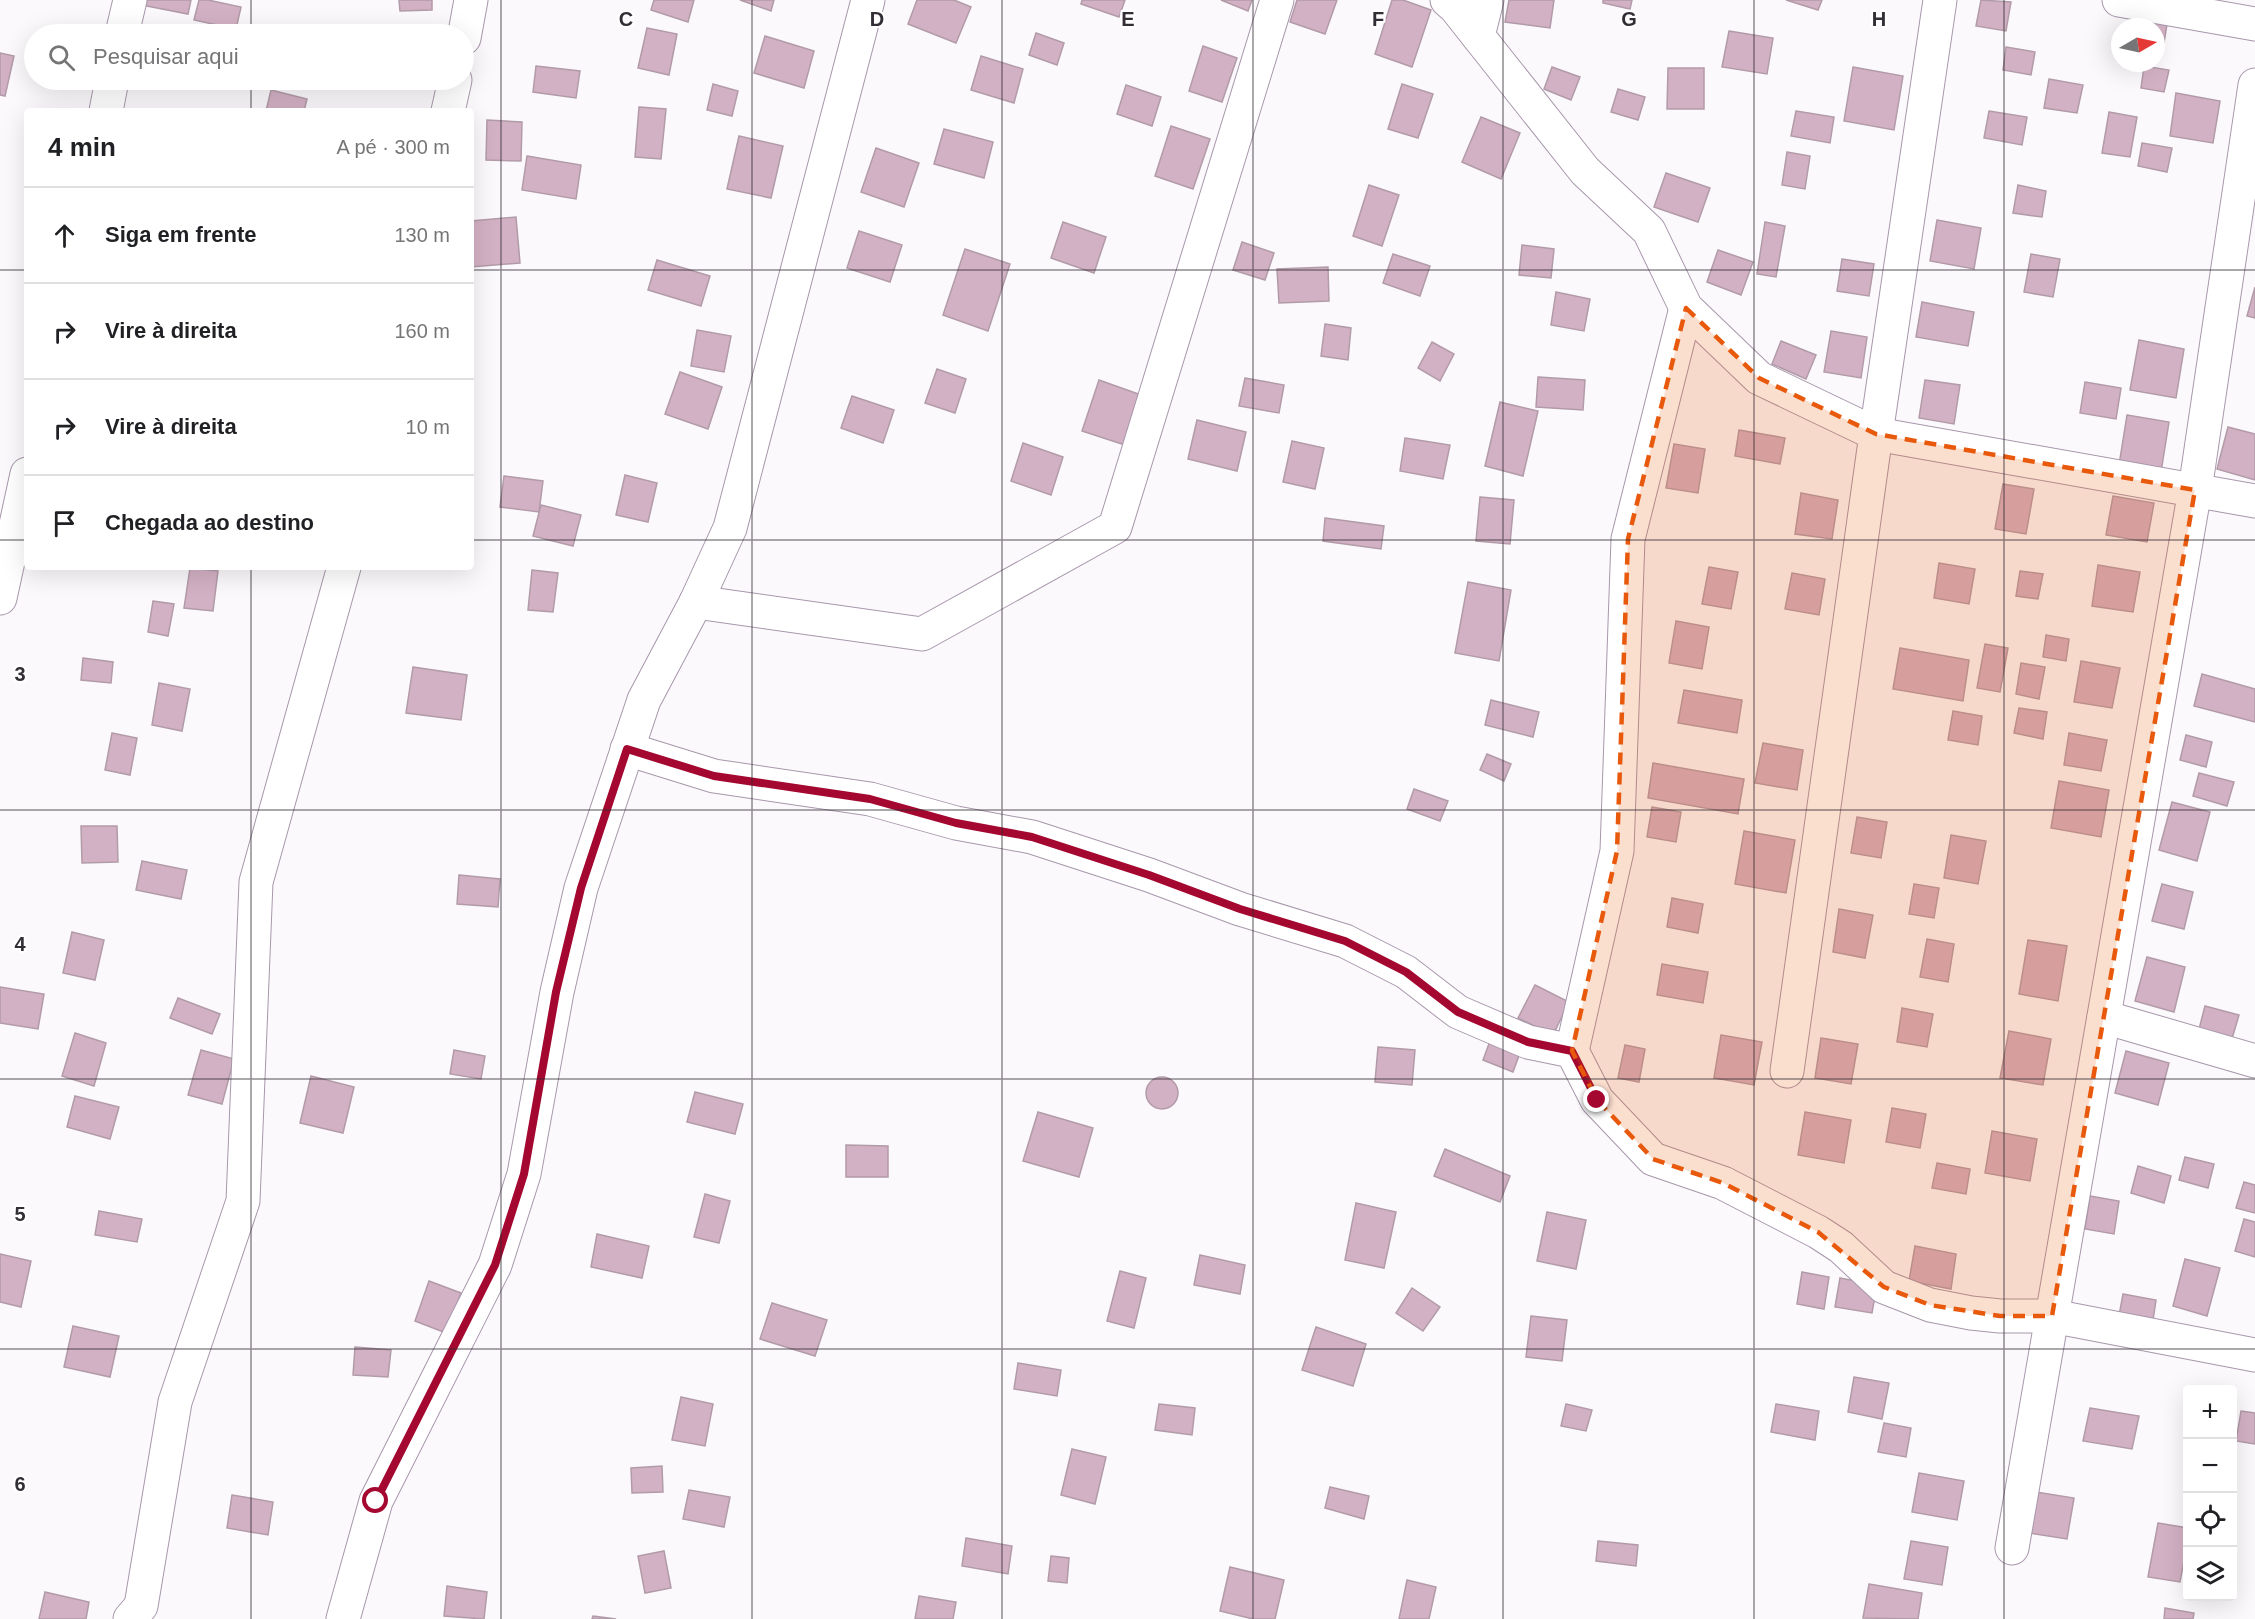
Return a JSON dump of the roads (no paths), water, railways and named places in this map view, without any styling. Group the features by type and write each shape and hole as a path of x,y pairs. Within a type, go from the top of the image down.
{"street":[{"path":"124,24 130,0"},
{"path":"467,24 471,0"},
{"path":"343,1619 376,1501 495,1265 524,1174 556,992 581,888 644,700 696,602 730,528 868,0"},
{"path":"696,602 922,634 1115,527 1277,0"},
{"path":"1448,0 1585,171 1649,231 1686,308 1759,378 1876,434 2255,501"},
{"path":"1478,36 1487,0"},
{"path":"1787,1071 1876,434 1940,0"},
{"path":"2119,0 2255,24"},
{"path":"2012,1548 2195,490 2255,85"},
{"path":"107,108 110,90"},
{"path":"449,108 453,90"},
{"path":"1686,308 1628,539 1617,850 1572,1051 1597,1100 1653,1159 1724,1183 1818,1232 1841,1247 1884,1287 1930,1305 2000,1316 2052,1316 2255,1355"},
{"path":"0,598 24,488"},
{"path":"130,1619 141,1606 175,1402 243,1201 256,882 343,570"},
{"path":"627,749 714,776 870,799 956,823 1032,837 1149,875 1240,909 1345,941 1406,972 1458,1012 1528,1042 1572,1051"},
{"path":"2104,1017 2255,1061"}]}
